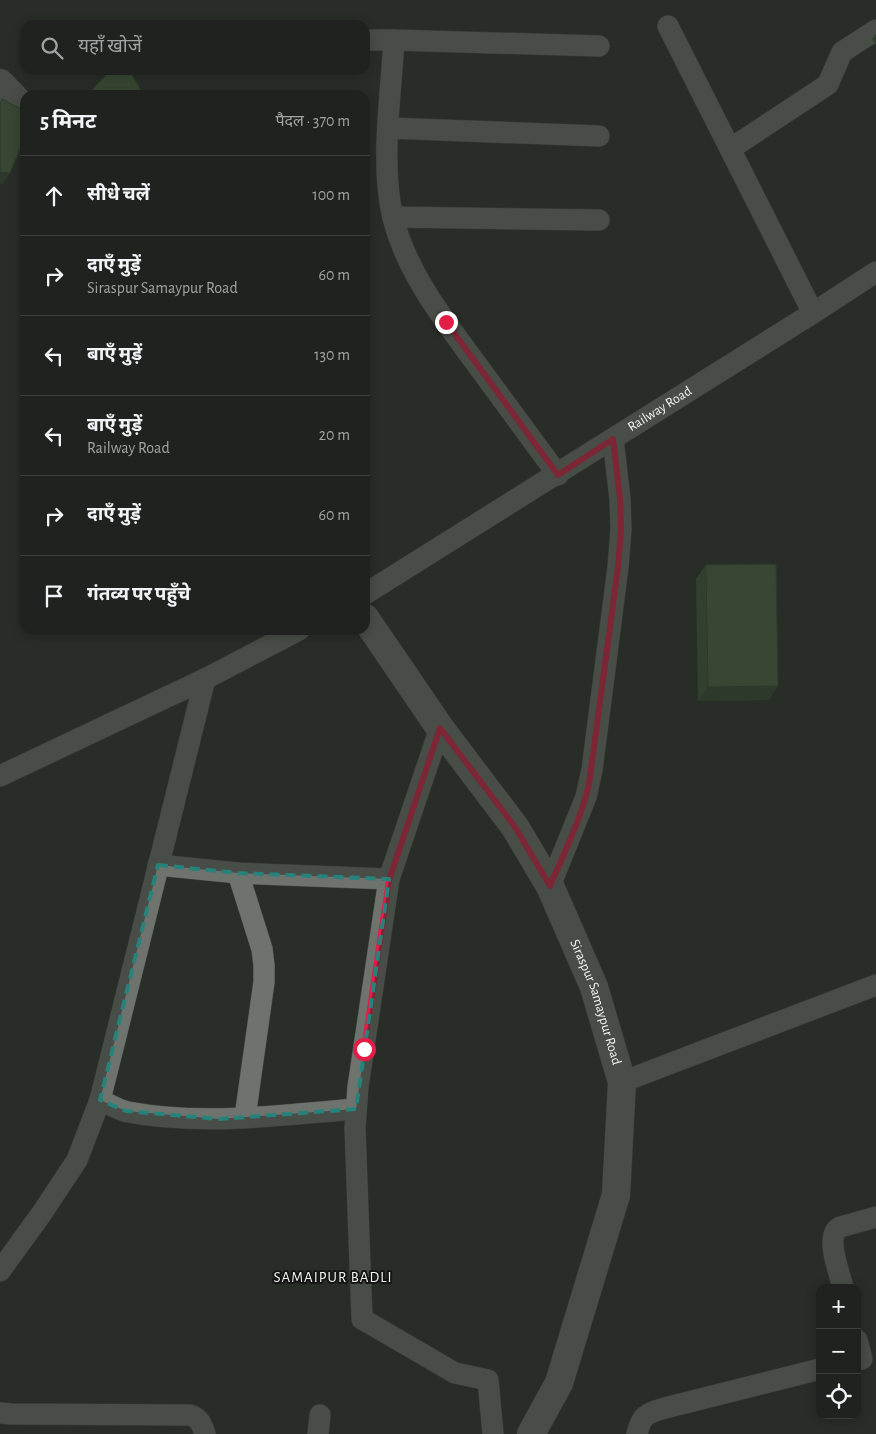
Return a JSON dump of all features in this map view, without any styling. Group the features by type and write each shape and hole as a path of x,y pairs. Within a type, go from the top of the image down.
{"street":[{"path":"668,26 814,314"},
{"path":"730,148 828,84 842,52 876,30"},
{"path":"370,40 599,46"},
{"path":"394,40 388,128 388,185 393,217 404,248 414,272 434,307 558,475"},
{"path":"0,83 20,104"},
{"path":"388,128 599,136"},
{"path":"393,217 599,220"},
{"name":"Railway Road","path":"370,591 814,314 876,272"},
{"path":"550,886 586,797 592,770 618,567 621,529 620,499 613,439"},
{"name":"Siraspur Samaypur Road","path":"370,625 440,728 515,827 550,886 594,987 622,1082 616,1195 559,1383 531,1434"},
{"path":"0,776 205,679 289,635"},
{"path":"0,1271 77,1160 100,1100 205,679"},
{"path":"440,728 389,880 356,1109 355,1128 362,1319 455,1373 488,1380 494,1434"},
{"path":"158,865 238,873 389,880"},
{"path":"238,873 262,949 264,965 264,982 245,1117"},
{"path":"622,1082 876,985"},
{"path":"100,1100 126,1111 174,1117 219,1119 356,1109"},
{"path":"842,1284 832,1246 832,1237 835,1230 876,1217"},
{"path":"636,1434 642,1419 665,1408 816,1370"},
{"path":"0,1413 190,1415 196,1416 200,1420 205,1434"}],"highlighted area":[{"path":"158,865 238,873 389,879 356,1109 219,1119 126,1111 100,1100"}],"building":[{"path":"106,75 132,75 141,90 92,90"},
{"path":"2,99 20,108 20,149 10,173 0,172 0,105"},
{"path":"776,564 778,686 708,687 706,565"}],"district":[{"name":"SAMAIPUR BADLI","path":"333,1277"}],"route":[{"path":"364,1049 389,880 440,728 515,827 550,886 575,828 586,797 592,770 618,567 621,529 620,499 613,439 558,475 446,322"}]}
